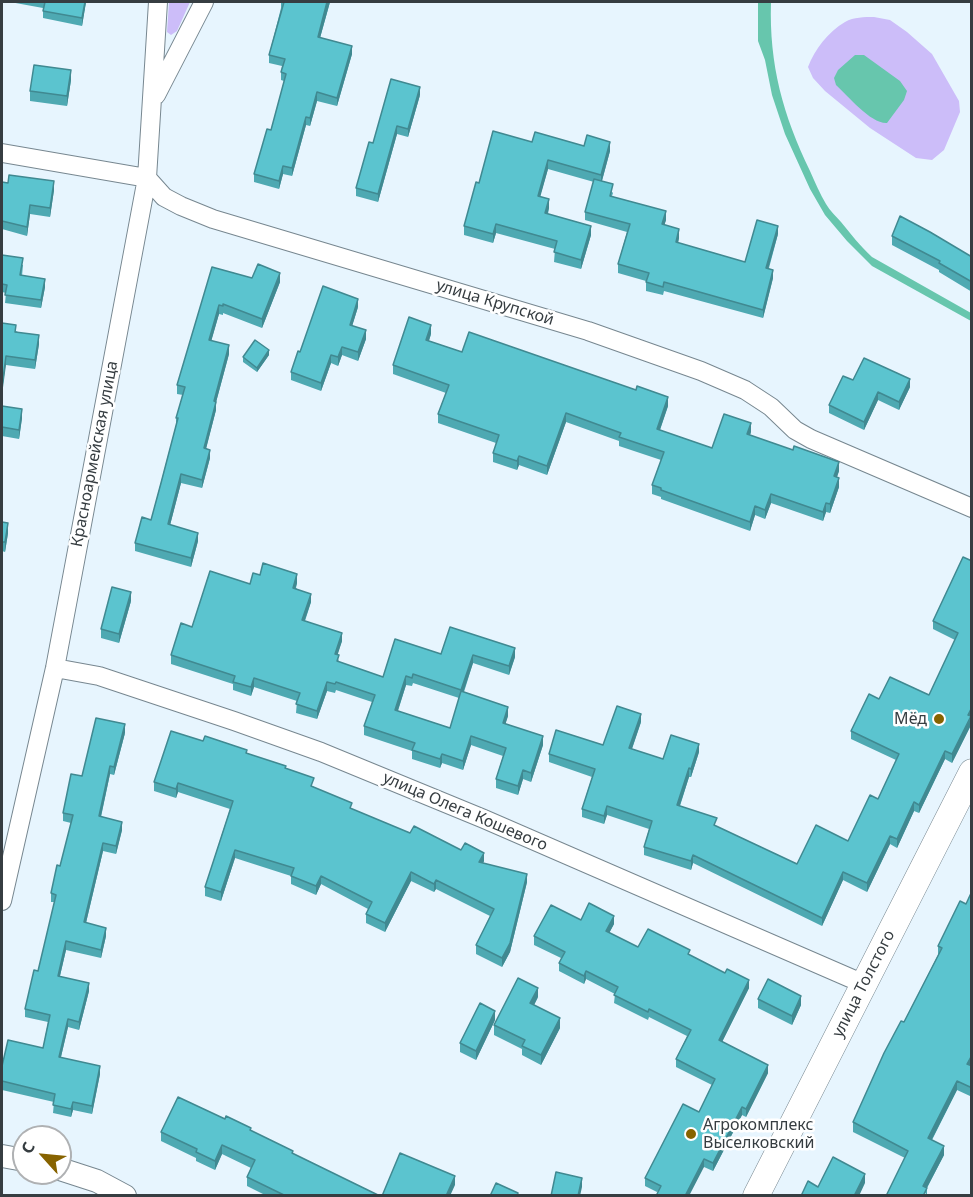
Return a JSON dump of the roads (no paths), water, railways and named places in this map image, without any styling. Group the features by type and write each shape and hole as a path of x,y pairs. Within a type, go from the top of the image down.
{"main road":[{"name":"улица Толстого","path":"756,1196 969,785"}],"street":[{"name":"Красноармейская улица","path":"2,901 55,668 147,178 158,2"},
{"path":"152,102 204,2"},
{"path":"2,153 147,178"},
{"name":"улица Крупской","path":"147,178 164,197 213,219 588,331 701,371 745,390 771,408 795,430 811,439 972,507"},
{"name":"улица Олега Кошевого","path":"55,668 108,679 321,752 484,819 864,984"},
{"path":"72,1172 97,1181 125,1196"}],"place":[{"name":"Мёд","path":"939,719"},
{"name":"Агрокомплекс Выселковский","path":"691,1134"}]}
